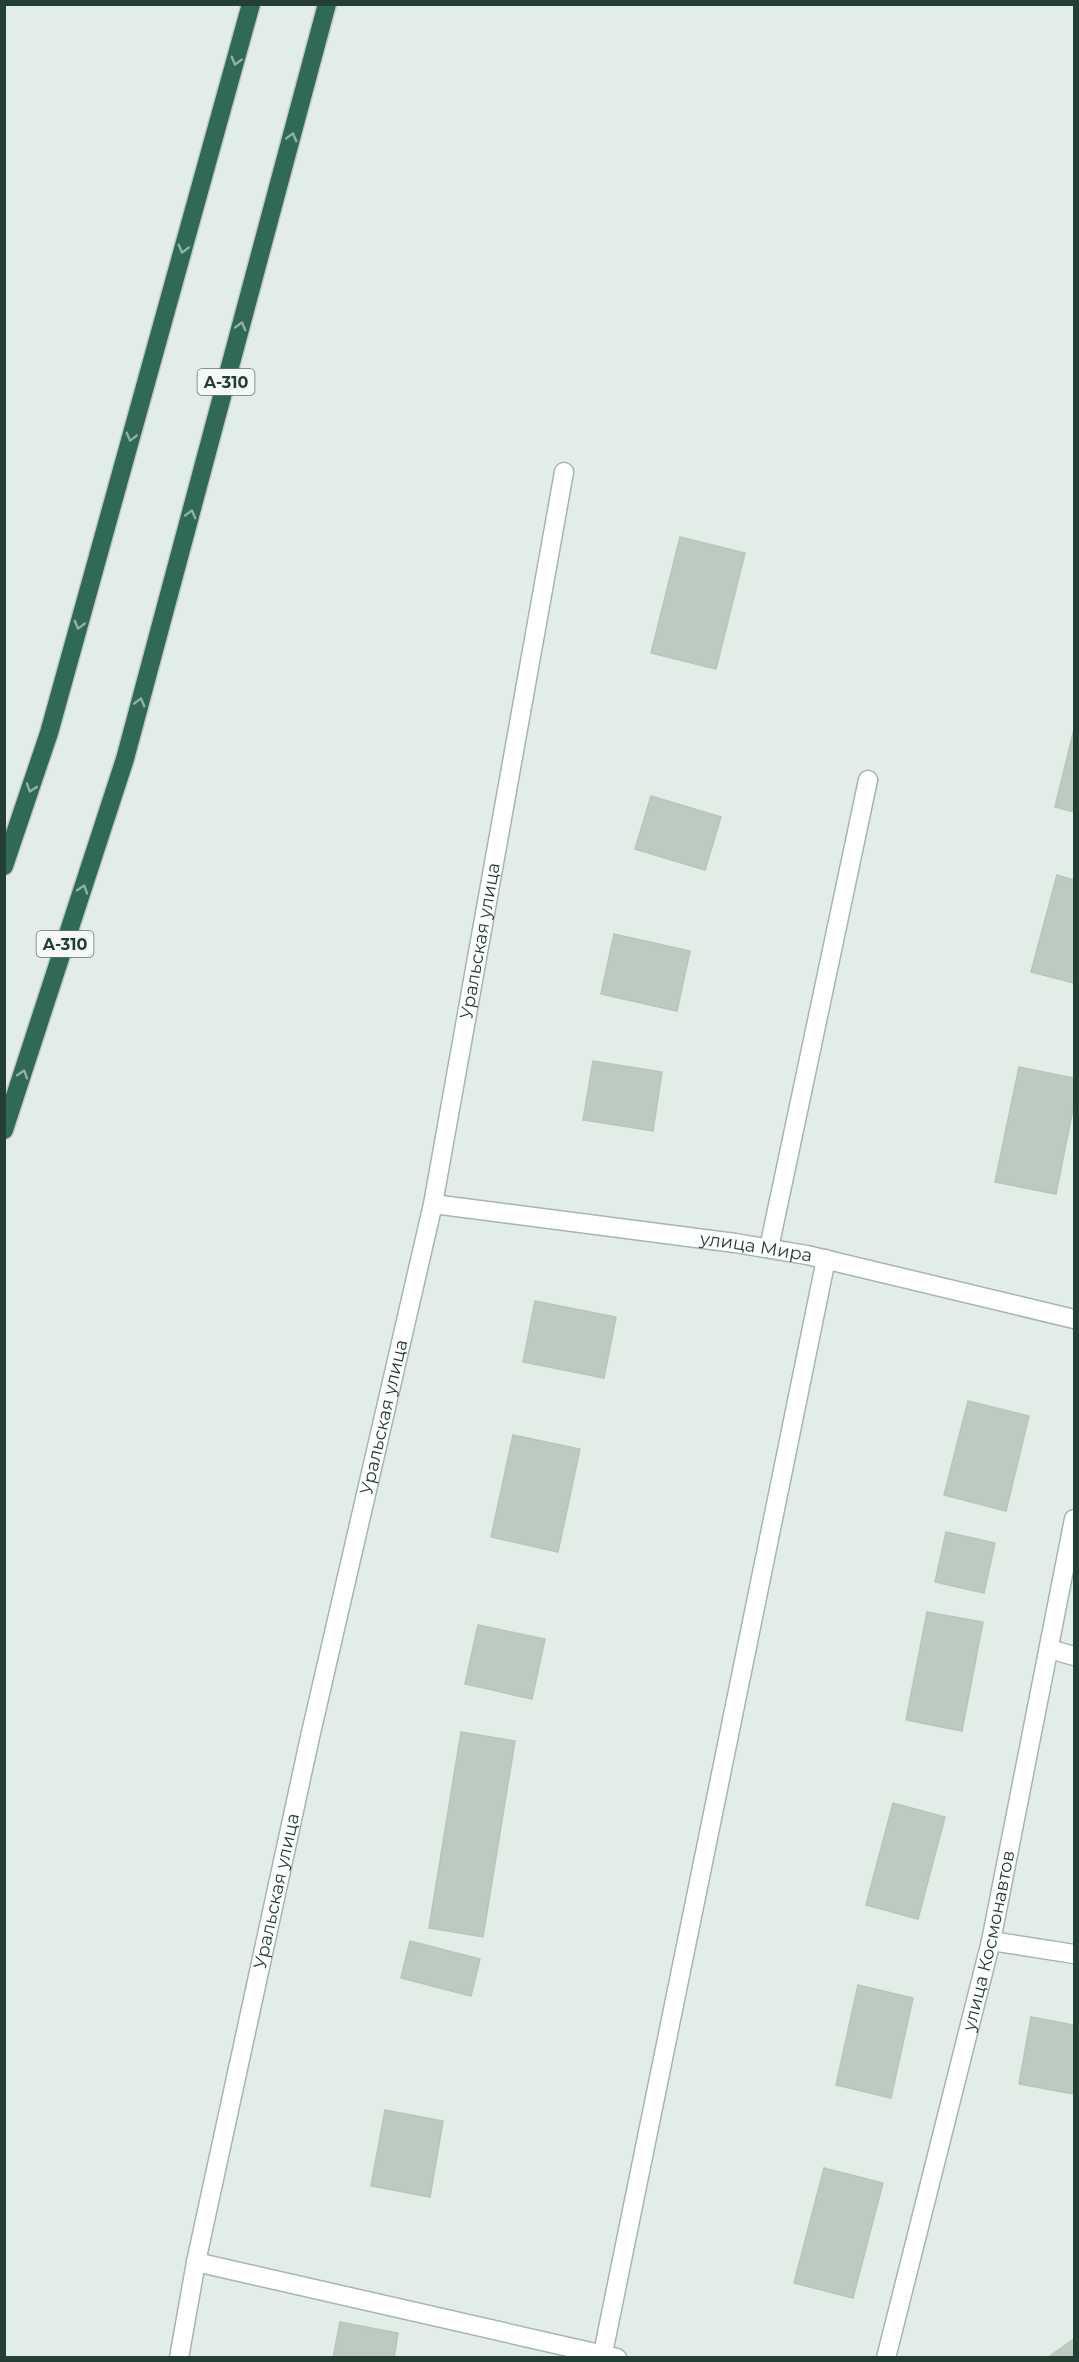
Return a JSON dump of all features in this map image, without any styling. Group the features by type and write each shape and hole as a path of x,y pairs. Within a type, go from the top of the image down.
{"highway":[{"path":"4,866 50,733 251,4"},
{"name":"А-310","path":"4,1130 125,759 327,4"}],"street":[{"name":"Уральская улица","path":"179,2358 196,2262 310,1737 433,1204 564,472"},
{"path":"769,1248 868,780"},
{"name":"улица Мира","path":"433,1204 769,1248 826,1259 1074,1319"},
{"path":"196,2262 607,2356 826,1259"},
{"name":"улица Космонавтов","path":"886,2358 991,1941 1074,1519"},
{"path":"1049,1649 1074,1656"},
{"path":"991,1941 1074,1954"}],"building":[{"path":"680,537 745,553 716,669 651,653"},
{"path":"1074,729 1074,812 1055,807"},
{"path":"651,796 721,817 705,870 635,849"},
{"path":"1057,875 1074,880 1074,983 1031,972"},
{"path":"614,934 690,951 677,1011 601,994"},
{"path":"593,1061 662,1072 653,1131 583,1120"},
{"path":"1019,1067 1074,1078 1074,1104 1056,1194 995,1182"},
{"path":"535,1301 616,1317 604,1378 523,1362"},
{"path":"968,1401 1029,1416 1006,1511 944,1495"},
{"path":"513,1435 580,1449 558,1552 491,1537"},
{"path":"946,1532 995,1543 984,1593 935,1582"},
{"path":"927,1612 983,1622 962,1731 906,1720"},
{"path":"478,1625 545,1639 532,1699 465,1684"},
{"path":"461,1732 515,1741 483,1937 429,1928"},
{"path":"893,1803 945,1817 918,1919 866,1905"},
{"path":"410,1941 480,1959 471,1996 401,1978"},
{"path":"858,1985 913,1998 891,2098 836,2085"},
{"path":"1031,2017 1074,2025 1074,2094 1019,2084"},
{"path":"385,2110 443,2121 430,2197 371,2186"},
{"path":"824,2168 883,2183 853,2298 794,2283"},
{"path":"340,2322 398,2333 394,2358 333,2358"},
{"path":"1074,2339 1074,2358 1047,2358"}]}
